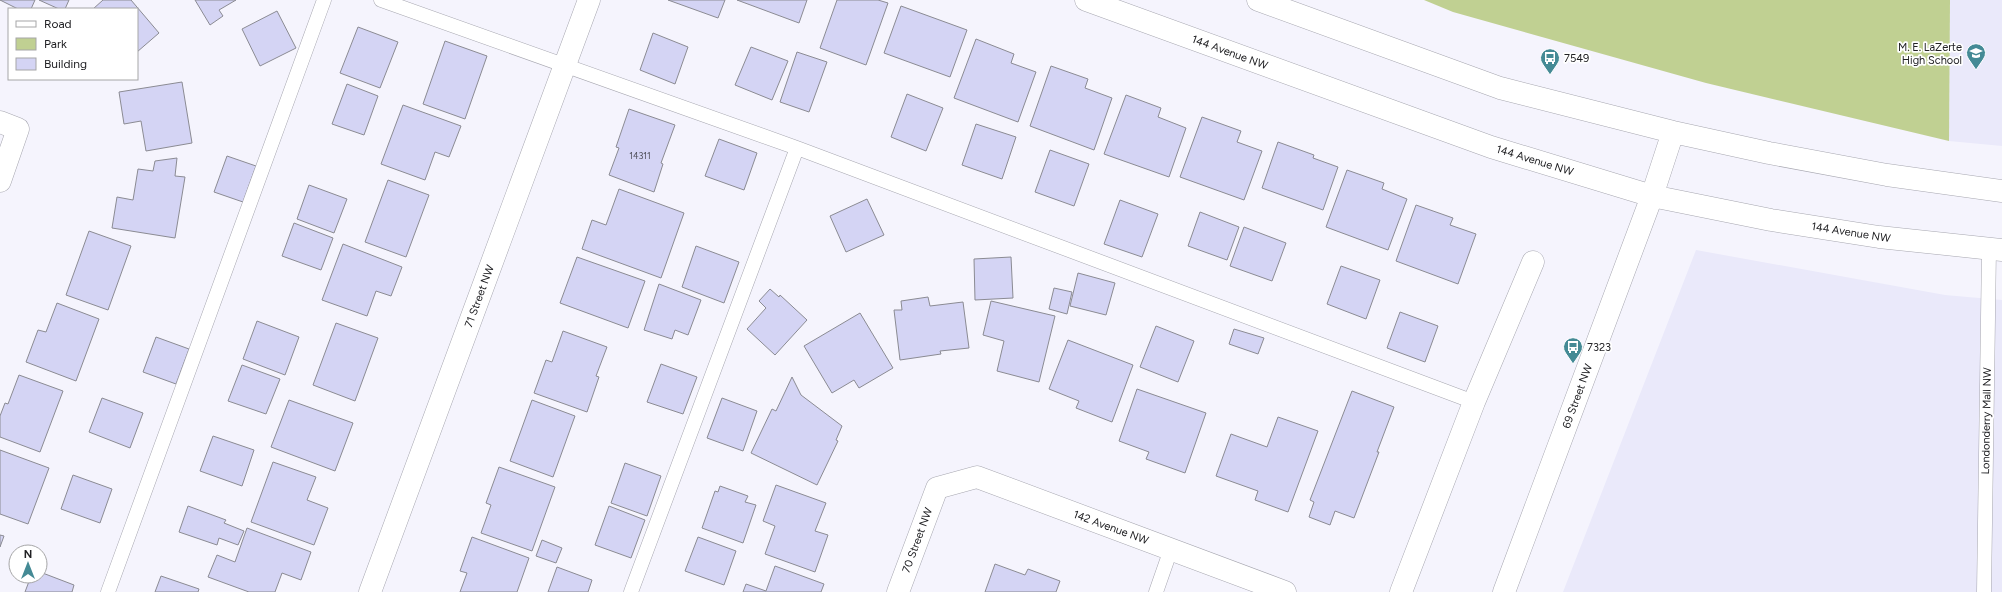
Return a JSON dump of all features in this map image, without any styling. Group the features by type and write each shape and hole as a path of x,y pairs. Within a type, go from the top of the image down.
{"street":[{"name":"71 Street NW","path":"370,592 564,66 590,0"},
{"name":"144 Avenue NW","path":"1086,0 1491,147 1652,196 1771,220 1871,236 1996,250"},
{"path":"1258,0 1500,88 1673,132 1769,153 1880,173 2002,191"},
{"path":"0,181 9,126"},
{"name":"69 Street NW","path":"1504,592 1652,196 1673,132"},
{"path":"1401,592 1474,402 1533,262"},
{"name":"142 Avenue NW","path":"937,488 978,477 1285,592"},
{"name":"70 Street NW","path":"898,592 937,488"}],"lane":[{"path":"108,592 324,0"},
{"path":"381,0 797,148 1474,402"},
{"path":"631,592 797,148"},
{"name":"Londonderry Mall NW","path":"1984,592 1996,250"},
{"path":"1156,592 1171,549"}],"shaded area":[{"name":"M. E. LaZerte High School","path":"1950,0 2002,0 2002,146 1949,141"},
{"path":"1696,250 1945,295 2002,300 2002,592 1563,592"}],"green space":[{"path":"1424,0 1950,0 1949,141 1706,83 1453,12"}],"building":[{"path":"0,0 35,0 31,8 16,8"},
{"path":"39,0 69,0 65,8 57,8"},
{"path":"103,0 131,0 138,8 94,8"},
{"path":"195,0 236,0 219,10 223,16 210,25"},
{"path":"668,0 725,0 718,18"},
{"path":"737,0 807,0 799,23"},
{"path":"837,0 878,0 888,3 866,65 820,48"},
{"path":"901,6 967,30 950,77 884,53"},
{"path":"138,8 159,33 138,51"},
{"path":"277,11 296,48 260,66 242,29"},
{"path":"358,27 398,42 380,88 340,73"},
{"path":"653,33 688,47 675,84 640,70"},
{"path":"976,39 1014,54 1011,63 1036,72 1018,122 954,98"},
{"path":"445,41 487,56 465,119 423,104"},
{"path":"751,47 788,61 772,100 735,85"},
{"path":"797,52 827,62 809,112 780,102"},
{"path":"1051,66 1088,79 1085,88 1112,98 1094,150 1030,126"},
{"path":"182,82 192,143 146,151 141,121 124,124 119,92"},
{"path":"347,84 378,96 364,135 332,124"},
{"path":"907,94 943,108 926,151 891,137"},
{"path":"1126,95 1161,108 1158,117 1186,128 1169,177 1104,154"},
{"path":"403,105 461,126 449,157 435,152 425,180 381,164"},
{"path":"629,109 675,125 661,163 663,164 654,192 609,175 619,148 616,147"},
{"path":"1202,117 1241,131 1237,142 1262,151 1244,200 1180,177"},
{"path":"976,124 1016,137 1002,179 962,165"},
{"path":"719,139 757,153 744,190 705,176"},
{"path":"1278,142 1314,155 1313,158 1338,167 1323,210 1262,188"},
{"path":"1050,150 1089,164 1074,206 1035,192"},
{"path":"227,156 256,166 243,202 214,192"},
{"path":"177,158 175,176 185,177 175,238 112,228 117,197 133,200 138,169 153,171 155,161"},
{"path":"1347,170 1384,183 1382,189 1407,199 1388,250 1326,227"},
{"path":"388,180 429,195 406,257 365,242"},
{"path":"309,185 347,199 334,233 297,219"},
{"path":"619,189 684,213 661,278 582,249 592,220 606,225"},
{"path":"867,199 884,235 846,252 830,216"},
{"path":"1120,200 1158,214 1142,257 1104,244"},
{"path":"1416,205 1453,218 1450,225 1476,234 1458,284 1396,261"},
{"path":"1200,212 1239,227 1227,260 1188,246"},
{"path":"294,223 333,238 321,270 282,256"},
{"path":"1244,227 1286,243 1272,281 1230,266"},
{"path":"89,231 131,246 108,310 66,295"},
{"path":"343,244 402,267 391,296 376,291 367,316 322,300"},
{"path":"696,246 739,262 724,303 682,287"},
{"path":"577,257 645,281 628,328 560,303"},
{"path":"1011,257 1013,298 975,300 974,259"},
{"path":"1341,266 1380,280 1366,319 1327,304"},
{"path":"1078,273 1115,283 1106,315 1070,306"},
{"path":"659,284 701,300 688,335 675,330 672,339 644,330"},
{"path":"1054,288 1072,292 1067,314 1049,309"},
{"path":"770,289 779,297 780,295 807,320 775,355 747,329 766,308 759,301"},
{"path":"928,297 930,306 963,302 969,348 940,351 941,354 900,360 894,310 902,310 901,301"},
{"path":"991,301 1055,316 1039,382 997,371 1004,341 983,335"},
{"path":"57,303 99,319 76,381 26,362 38,330 46,332"},
{"path":"1400,312 1438,326 1425,362 1387,348"},
{"path":"860,313 893,368 859,388 854,380 832,393 804,346"},
{"path":"257,321 299,337 285,375 243,359"},
{"path":"336,323 378,338 355,401 313,385"},
{"path":"1156,326 1194,341 1178,382 1140,367"},
{"path":"1234,329 1264,338 1258,354 1229,344"},
{"path":"563,331 607,347 596,376 599,377 587,412 534,393 546,360 552,362"},
{"path":"156,337 189,349 176,384 143,372"},
{"path":"1068,340 1133,365 1112,422 1076,408 1079,401 1049,389"},
{"path":"661,364 697,377 683,414 647,402"},
{"path":"242,365 280,379 266,414 228,401"},
{"path":"19,375 63,391 40,452 0,437 0,416 5,403 8,404"},
{"path":"792,377 801,395 842,426 836,440 838,441 817,485 751,453 772,409 776,411"},
{"path":"1137,389 1206,413 1185,473 1146,459 1149,452 1119,441"},
{"path":"1352,391 1394,407 1354,518 1335,511 1330,525 1309,517 1314,502 1310,500"},
{"path":"102,398 143,413 130,448 89,432"},
{"path":"722,398 757,411 743,451 707,438"},
{"path":"289,400 353,423 335,471 271,447"},
{"path":"532,400 575,416 553,477 510,461"},
{"path":"1278,417 1318,431 1288,512 1255,500 1258,491 1216,476 1231,434 1267,447"},
{"path":"213,436 254,450 242,486 200,471"},
{"path":"0,450 49,468 28,524 0,514"},
{"path":"273,462 316,477 307,500 328,508 314,545 251,522"},
{"path":"625,463 661,476 647,516 611,503"},
{"path":"499,467 555,487 532,551 481,533 491,505 486,503"},
{"path":"73,475 112,489 100,523 61,509"},
{"path":"776,485 826,503 815,531 828,535 815,572 765,554 775,526 763,521"},
{"path":"720,486 748,496 745,502 756,505 743,543 702,528 715,491 718,492"},
{"path":"188,506 226,520 224,523 244,531 238,545 219,538 217,545 179,532"},
{"path":"609,506 645,520 631,558 595,545"},
{"path":"247,528 311,552 301,580 282,573 275,592 249,592 208,577 217,555 235,562"},
{"path":"0,535 4,536 0,547"},
{"path":"472,537 529,558 517,592 460,592 467,573 460,571"},
{"path":"698,537 736,551 724,585 685,571"},
{"path":"542,540 562,548 556,563 536,556"},
{"path":"995,564 1025,575 1028,569 1060,581 1056,592 985,592"},
{"path":"775,566 824,584 821,592 743,592 746,584 766,591"},
{"path":"557,567 592,580 588,592 548,592"},
{"path":"48,575 74,585 72,592 25,592 28,584 48,584"},
{"path":"161,576 199,589 198,592 155,592"}],"place":[{"name":"M. E. LaZerte High School","path":"1976,70"},
{"name":"7549","path":"1550,75"},
{"name":"7323","path":"1573,364"}]}
